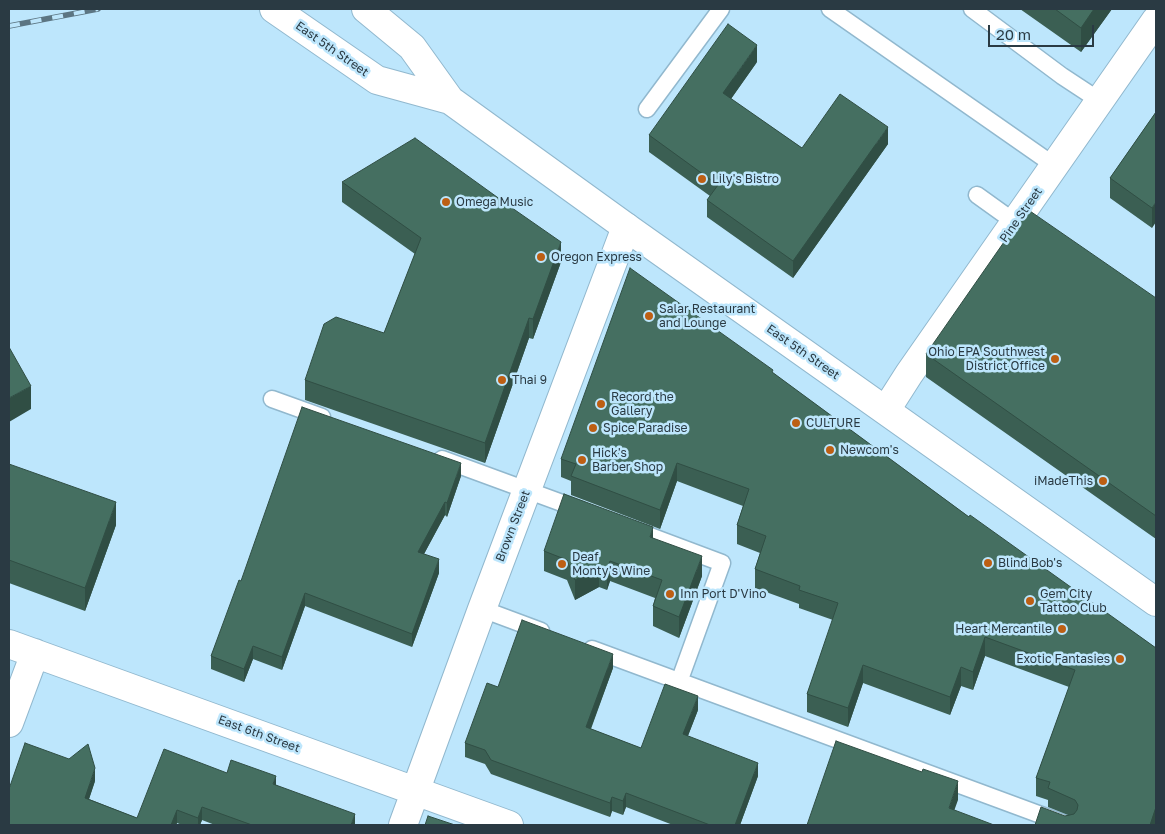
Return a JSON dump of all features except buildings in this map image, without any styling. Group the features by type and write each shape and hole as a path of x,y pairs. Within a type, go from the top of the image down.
{"street":[{"name":"East 5th Street","path":"274,9 377,80 450,100"},
{"name":"East 5th Street","path":"366,9 412,48 450,100 626,227 1156,602"},
{"name":"Pine Street","path":"886,410 909,374 1155,26"},
{"name":"Brown Street","path":"403,825 626,227"},
{"name":"East 6th Street","path":"9,644 509,825"},
{"path":"9,723 35,653"}],"lane":[{"path":"647,109 721,9"},
{"path":"830,9 1055,166"},
{"path":"972,9 1100,102"},
{"path":"977,195 1016,222"},
{"path":"272,399 339,423"},
{"path":"424,453 592,514"},
{"path":"620,524 722,563 679,682"},
{"path":"482,609 554,635"},
{"path":"580,645 1068,825"}],"railway":[{"path":"9,26 98,9"}],"place":[{"name":"Lily's Bistro","path":"702,179"},
{"name":"Omega Music","path":"446,202"},
{"name":"Oregon Express","path":"541,257"},
{"name":"Salar Restaurant and Lounge","path":"649,316"},
{"name":"Ohio EPA Southwest District Office","path":"1055,359"},
{"name":"Thai 9","path":"502,380"},
{"name":"Record the Gallery","path":"601,404"},
{"name":"CULTURE","path":"796,423"},
{"name":"Spice Paradise","path":"593,428"},
{"name":"Newcom's","path":"830,450"},
{"name":"Hick's Barber Shop","path":"582,460"},
{"name":"iMadeThis","path":"1103,481"},
{"name":"Blind Bob's","path":"988,563"},
{"name":"Deaf Monty's Wine","path":"562,564"},
{"name":"Inn Port D'Vino","path":"670,594"},
{"name":"Gem City Tattoo Club","path":"1030,601"},
{"name":"Heart Mercantile","path":"1062,629"},
{"name":"Exotic Fantasies","path":"1120,659"}]}
